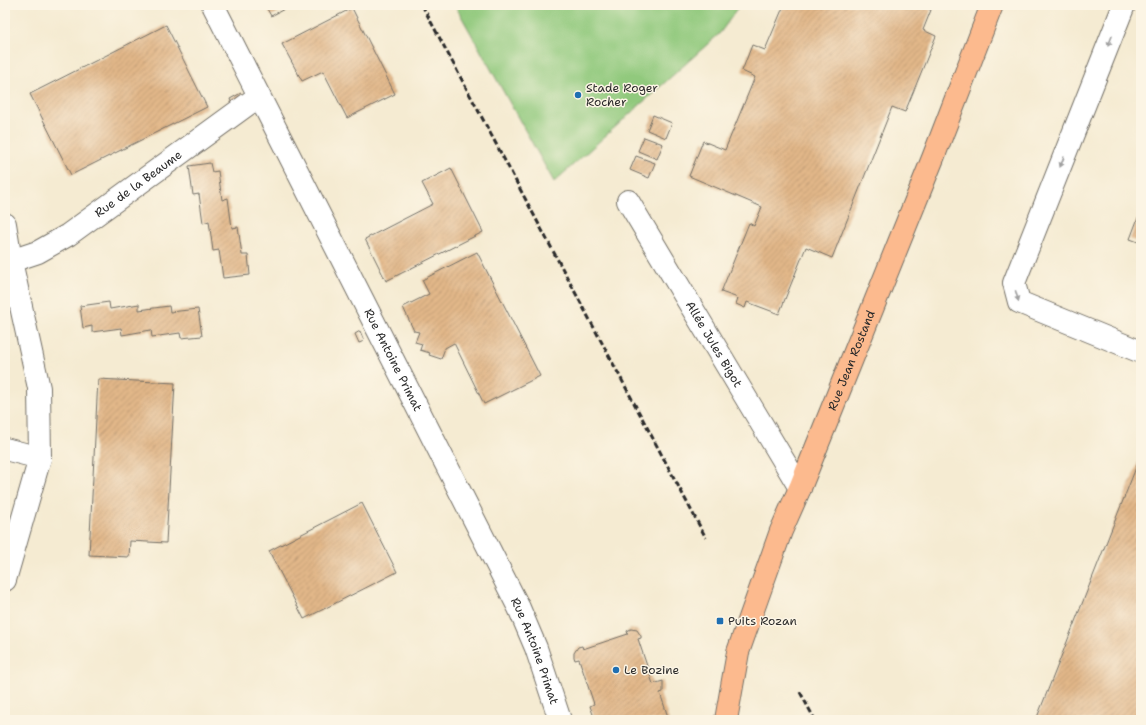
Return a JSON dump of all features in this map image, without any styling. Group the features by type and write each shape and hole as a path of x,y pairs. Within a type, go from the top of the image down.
{"main road":[{"name":"Rue Jean Rostand","path":"726,720 738,652 781,531 800,488 933,158 992,5"}],"street":[{"name":"Rue Antoine Primat","path":"213,5 520,608 536,648 560,720"},
{"path":"1124,5 1014,282 1019,302 1141,352"},
{"name":"Rue de la Beaume","path":"11,260 38,252 68,235 259,96"},
{"name":"Allée Jules Bigot","path":"628,201 800,488"},
{"path":"5,224 11,260 39,388 40,458 5,580"},
{"path":"5,449 40,458"}],"green space":[{"name":"Stade Roger Rocher","path":"455,5 740,5 720,33 554,182"}],"building":[{"path":"265,5 292,5 271,16"},
{"path":"784,5 920,5 931,10 923,30 936,36 905,112 892,107 832,258 806,247 779,314 747,302 745,308 736,304 738,298 721,292 749,223 754,226 762,207 689,176 703,141 725,150 755,77 742,71 752,45 765,50"},
{"path":"352,8 395,94 347,118 323,71 302,81 282,44"},
{"path":"166,25 207,107 71,175 30,94"},
{"path":"241,93 244,100 233,106 230,99"},
{"path":"653,115 672,123 666,138 647,130"},
{"path":"644,137 663,144 657,159 638,151"},
{"path":"636,156 655,163 649,178 630,170"},
{"path":"210,163 212,172 218,171 222,200 228,198 232,228 238,227 242,255 248,255 250,275 223,278 219,250 213,251 209,221 203,223 199,194 193,195 189,166"},
{"path":"451,168 483,232 386,281 365,239 433,204 422,183"},
{"path":"1141,210 1141,243 1130,239"},
{"path":"477,252 540,376 484,404 454,343 445,348 441,359 420,350 422,344 415,342 419,332 414,331 403,307 429,294 422,280"},
{"path":"109,302 110,309 139,304 139,310 169,306 170,312 198,309 202,336 181,338 180,333 152,337 151,330 122,335 121,328 92,332 92,326 83,328 80,306"},
{"path":"360,331 364,341 359,343 355,334"},
{"path":"98,379 175,383 166,543 130,541 129,557 89,555"},
{"path":"1141,455 1141,720 1036,720"},
{"path":"362,503 397,572 304,619 269,551"},
{"name":"Le Bozine","path":"631,629 637,630 641,636 641,638 638,639 653,684 663,681 663,692 660,693 669,720 595,720 590,706 594,704 579,659 575,660 574,653 578,647 582,646 583,649 628,634 627,631"}],"railway":[{"path":"422,5 706,538"},
{"path":"800,692 815,720"}],"place":[{"name":"Stade Roger Rocher","path":"578,95"},
{"name":"Puits Rozan","path":"720,621"},
{"name":"Le Bozine","path":"616,670"}]}
